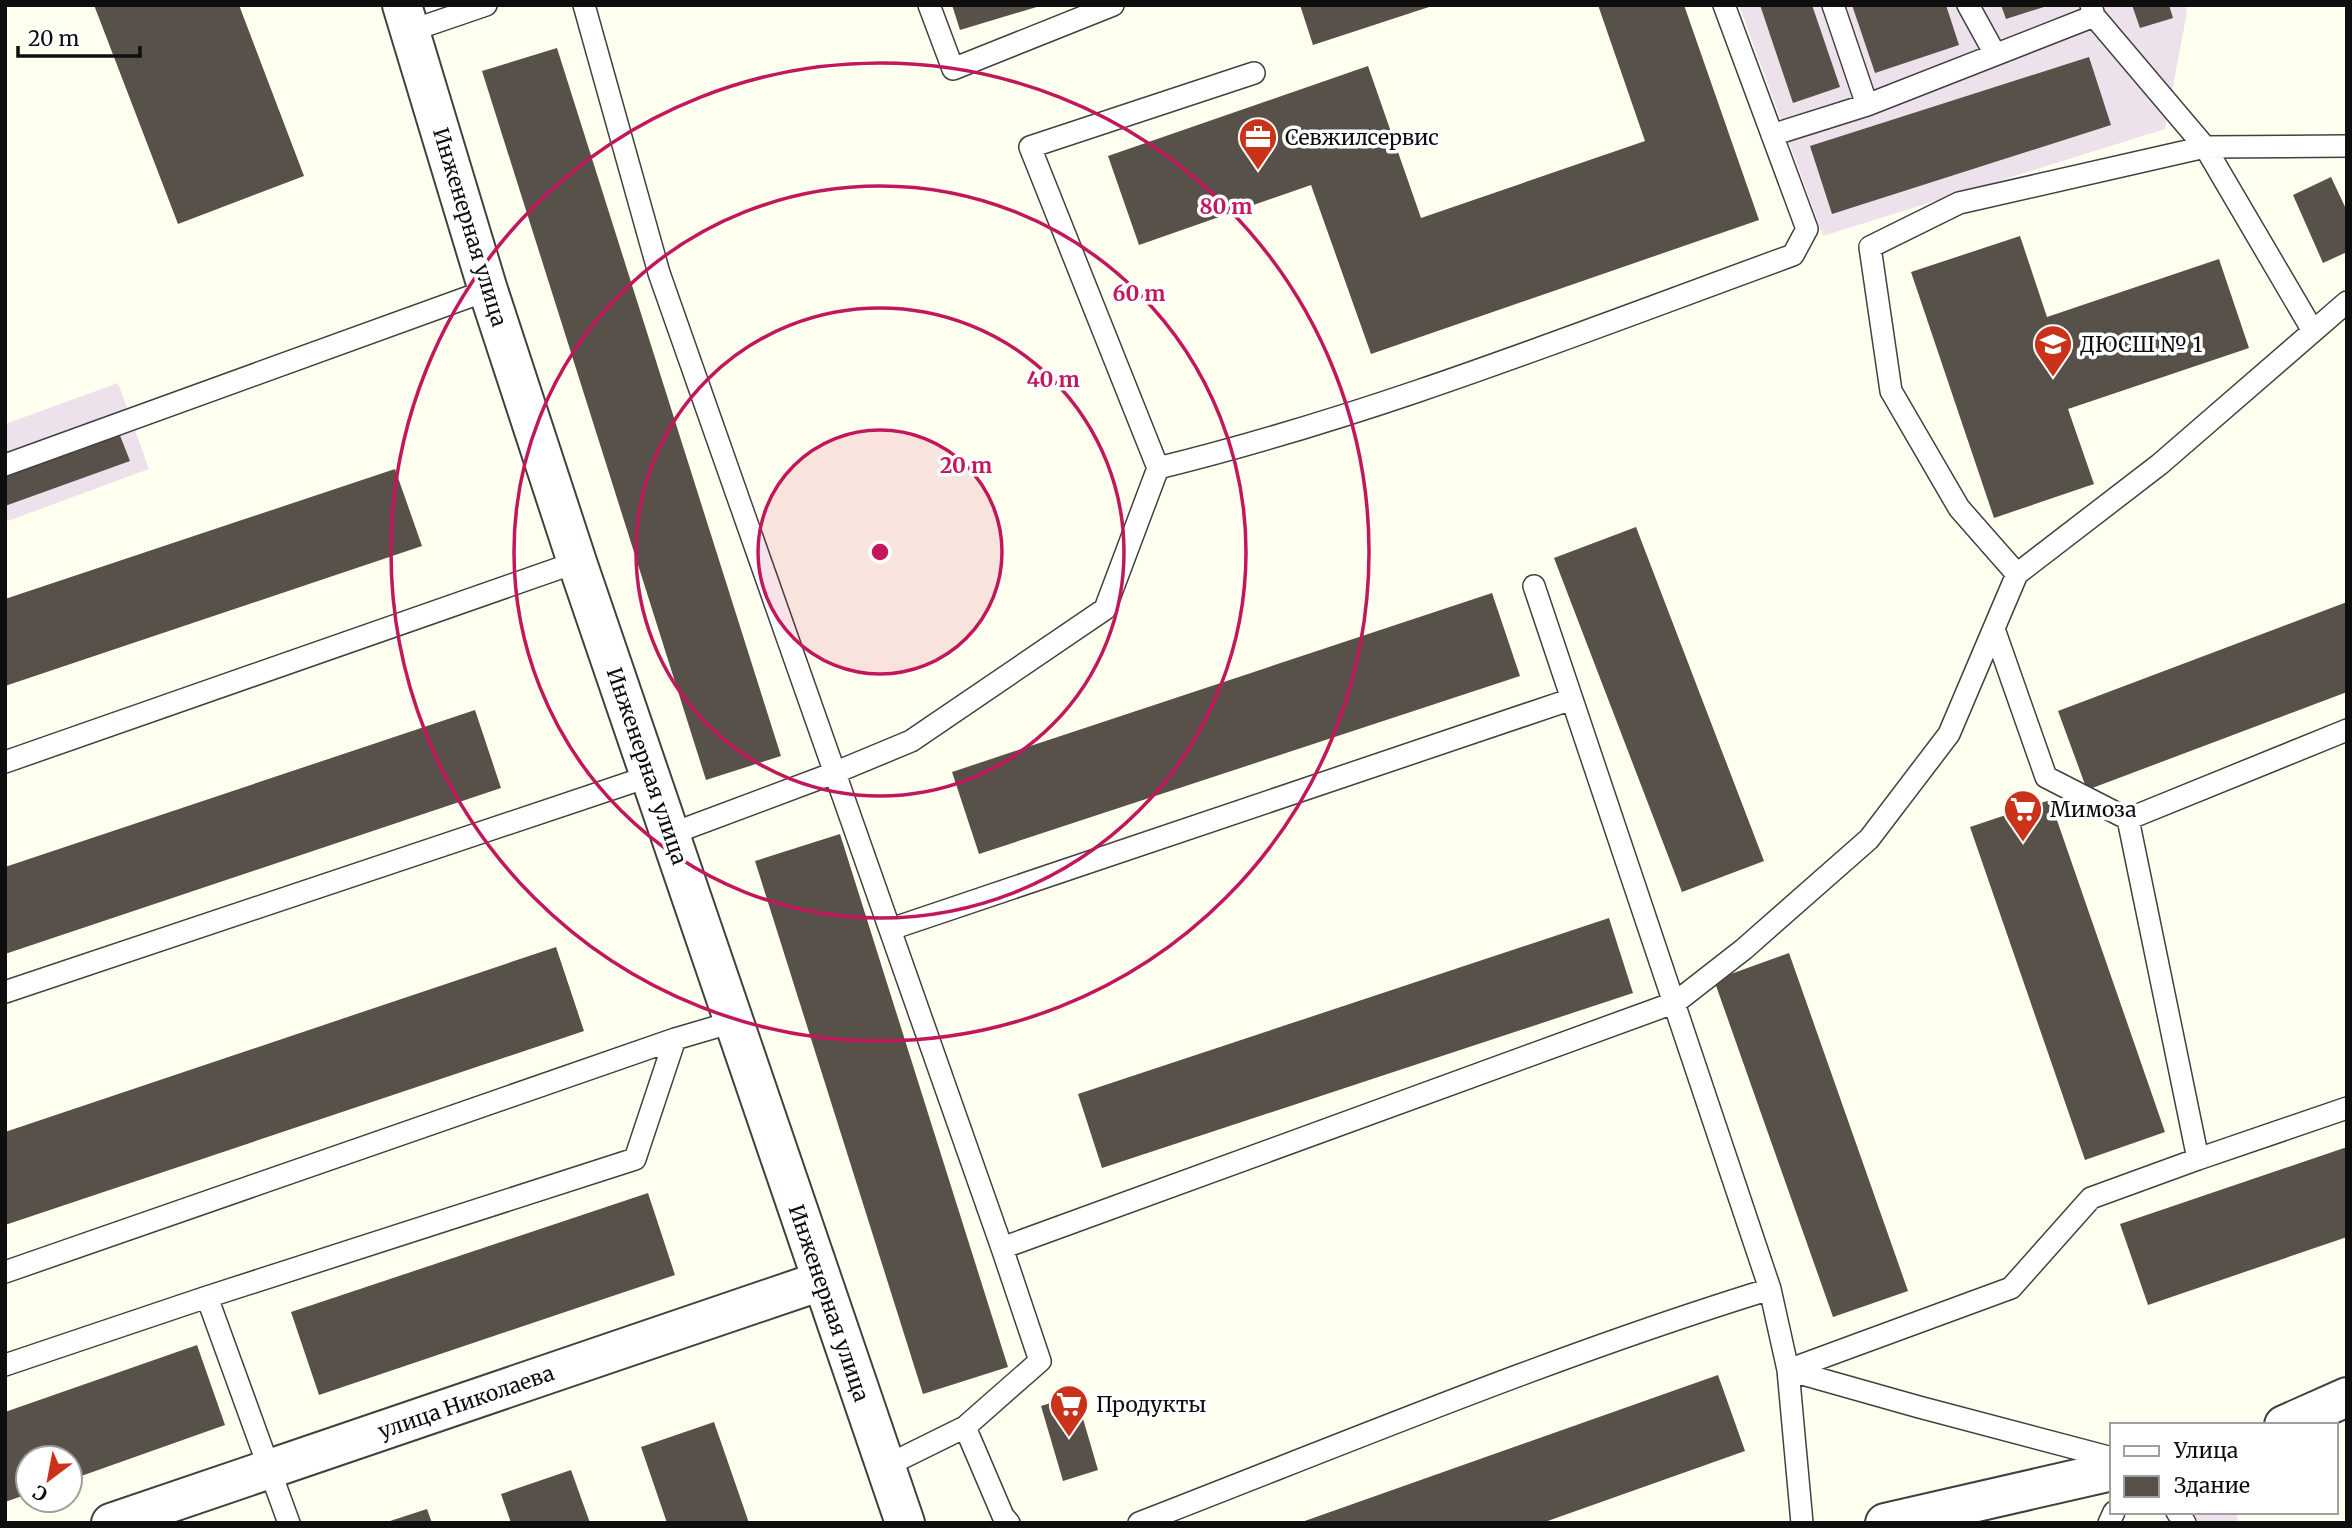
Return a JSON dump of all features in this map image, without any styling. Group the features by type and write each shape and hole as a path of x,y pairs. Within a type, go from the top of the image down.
{"street":[{"name":"Инженерная улица","path":"406,18 488,290 577,562 905,1523"},
{"name":"улица Николаева","path":"111,1523 821,1281"},
{"path":"2291,1423 2338,1410"},
{"path":"1885,1523 2110,1471"}],"lane":[{"path":"406,18 486,5"},
{"path":"584,5 659,273 891,929 1040,1362 965,1427 886,1466"},
{"path":"929,5 953,69 1112,5"},
{"path":"1158,468 1228,451 1400,398 1793,255 1807,229 1724,5"},
{"path":"1833,5 1867,105"},
{"path":"1968,5 1995,54"},
{"path":"1772,135 1867,105 1995,54 2092,10 2205,147 2313,331"},
{"path":"671,834 911,741 1105,609 1158,468 1030,146 1254,73"},
{"path":"2017,574 1959,508 1891,391 1870,247 1959,203 2205,147 2347,146"},
{"path":"5,465 488,290"},
{"path":"1002,1248 1676,1002 1744,949 1869,839 1949,734 2017,574 2160,464 2347,302"},
{"path":"5,762 577,562"},
{"path":"1534,586 1676,1002 1770,1289 1788,1370 1802,1523"},
{"path":"1994,629 2046,777 2129,819 2347,730"},
{"path":"891,929 1572,699"},
{"path":"5,992 650,776"},
{"path":"2129,819 2198,1159"},
{"path":"5,1272 676,1039 733,1022"},
{"path":"5,1365 635,1159 676,1039"},
{"path":"1788,1370 2011,1289 2091,1198 2347,1108"},
{"path":"1139,1523 1573,1356 1682,1316 1770,1289"},
{"path":"207,1297 289,1523"},
{"path":"1788,1370 2110,1457"},
{"path":"965,1427 1003,1516 1009,1523"}],"shaded area":[{"path":"1739,5 2185,5 2187,12 2165,129 1823,236"},
{"path":"118,383 149,469 5,522 5,424"},
{"path":"2188,1514 2236,1514 2239,1523 2158,1523"}],"building":[{"path":"94,5 239,5 304,176 178,224"},
{"path":"952,5 1040,5 1040,6 960,30"},
{"path":"1300,5 1432,5 1432,6 1313,45"},
{"name":"Севжилсервис","path":"1598,5 1684,5 1759,220 1371,354 1311,185 1139,245 1108,156 1368,66 1421,218 1645,141"},
{"path":"1760,5 1812,5 1840,87 1793,103"},
{"path":"1852,5 1946,5 1959,45 1875,73"},
{"path":"2001,5 2046,5 2047,6 2006,19"},
{"path":"2132,5 2169,5 2173,18 2140,28"},
{"path":"557,48 781,756 706,780 482,71"},
{"path":"2089,57 2111,125 1832,214 1810,146"},
{"path":"2331,177 2347,211 2347,252 2323,263 2293,195"},
{"name":"ДЮСШ № 1","path":"2020,236 2047,317 2219,259 2249,348 2068,409 2094,484 1994,518 1911,272"},
{"path":"119,433 130,461 5,506 5,474"},
{"path":"395,469 422,546 5,686 5,599"},
{"path":"1636,527 1764,861 1682,892 1554,558"},
{"path":"1492,593 1520,676 979,854 952,772"},
{"path":"2347,602 2347,692 2087,790 2058,711"},
{"path":"475,710 501,788 5,954 5,867"},
{"path":"2050,800 2165,1132 2085,1160 1970,827"},
{"path":"840,834 1008,1367 923,1394 755,861"},
{"path":"1609,918 1633,993 1102,1168 1078,1094"},
{"path":"556,947 584,1031 5,1225 5,1132"},
{"path":"1789,953 1908,1291 1833,1317 1714,980"},
{"path":"2347,1147 2347,1237 2148,1305 2120,1224"},
{"path":"648,1193 675,1275 319,1395 291,1312"},
{"path":"197,1345 225,1425 84,1475 84,1444 14,1444 14,1499 5,1502 5,1412"},
{"path":"1718,1375 1745,1451 1542,1523 1299,1523"},
{"name":"Продукты","path":"1076,1395 1098,1470 1063,1481 1041,1406"},
{"path":"714,1422 749,1523 667,1523 641,1447"},
{"path":"571,1470 590,1523 511,1523 501,1494"},
{"path":"427,1509 432,1523 387,1523 387,1522"}],"place":[{"name":"Севжилсервис","path":"1258,171"},
{"name":"ДЮСШ № 1","path":"2053,378"},
{"name":"Мимоза","path":"2023,843"},
{"name":"Продукты","path":"1069,1438"}]}
